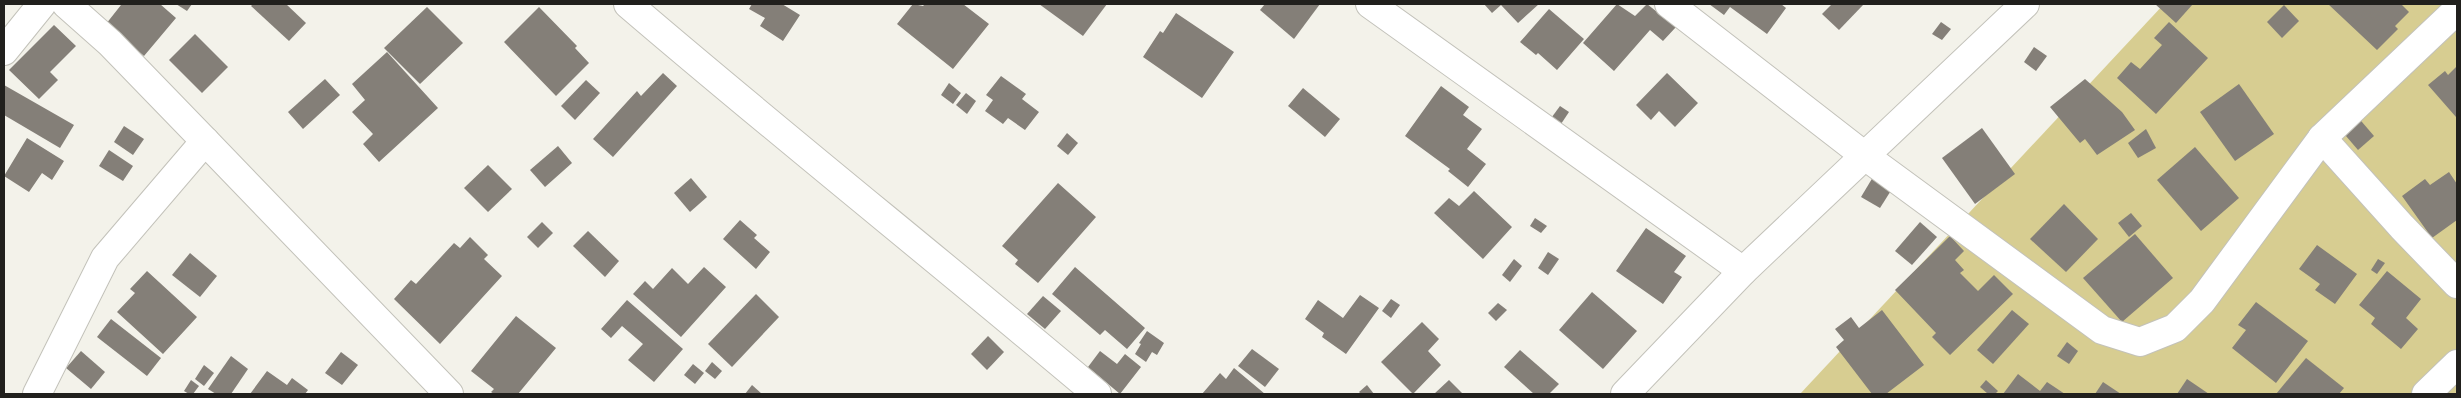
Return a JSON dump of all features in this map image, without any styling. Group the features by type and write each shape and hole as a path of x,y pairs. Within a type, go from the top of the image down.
{"street":[{"path":"4,51 42,4"},
{"path":"66,4 110,43 449,394"},
{"path":"628,4 719,82 975,290 1097,394"},
{"path":"1370,4 1743,271"},
{"path":"1669,4 1865,156 2102,330 2140,342 2175,328 2202,301 2322,138 2457,10"},
{"path":"1625,394 1743,271 2025,4"},
{"path":"2322,138 2402,227 2457,284"},
{"path":"37,394 105,258 205,141"},
{"path":"2426,394 2457,364"}],"shaded area":[{"path":"2164,4 2457,4 2457,394 1800,394"}],"building":[{"path":"120,4 160,4 176,18 144,56 106,24"},
{"path":"176,4 192,4 187,11"},
{"path":"253,4 286,4 306,23 289,41 251,6"},
{"path":"752,4 782,4 800,15 783,41 760,26 765,18 749,9"},
{"path":"913,4 923,6 925,4 963,4 989,24 953,69 897,24"},
{"path":"1039,4 1107,4 1083,36"},
{"path":"1265,4 1320,4 1294,39 1260,10"},
{"path":"1484,4 1539,4 1518,23 1501,5 1492,13"},
{"path":"1617,4 1635,16 1647,4 1676,27 1663,41 1650,30 1614,71 1583,43"},
{"path":"1709,4 1781,4 1786,8 1767,34 1730,7 1724,15"},
{"path":"1832,4 1864,4 1839,30 1822,14"},
{"path":"2155,4 2193,4 2176,23"},
{"path":"2328,4 2401,4 2409,12 2395,26 2398,29 2377,50"},
{"path":"2284,5 2299,21 2282,38 2267,22"},
{"path":"427,7 463,43 420,84 384,48"},
{"path":"539,7 577,46 575,48 589,63 556,96 504,42"},
{"path":"1549,9 1584,39 1557,70 1538,53 1536,55 1520,42"},
{"path":"1176,13 1234,52 1202,98 1143,57 1160,31 1163,33"},
{"path":"1941,22 1951,29 1942,40 1932,34"},
{"path":"2169,22 2208,58 2156,114 2117,78 2131,62 2140,69 2162,45 2154,38"},
{"path":"54,25 76,46 50,72 58,80 39,99 9,70"},
{"path":"195,34 228,67 202,93 169,60"},
{"path":"2034,47 2047,56 2036,71 2024,62"},
{"path":"387,52 438,108 379,162 363,144 373,134 352,112 365,100 352,84"},
{"path":"2457,66 2456,117 2428,85 2445,71 2448,75"},
{"path":"663,73 677,86 613,157 593,139 637,91 641,96"},
{"path":"1667,73 1698,103 1675,127 1659,111 1651,120 1636,105"},
{"path":"1001,76 1026,94 1022,99 1039,112 1025,130 1008,118 1003,124 985,111 993,100 986,95"},
{"path":"325,79 340,95 303,129 288,112"},
{"path":"2085,79 2122,112 2135,130 2097,155 2085,139 2080,143 2050,107"},
{"path":"586,80 600,93 575,120 561,106"},
{"path":"949,83 961,93 953,104 941,95"},
{"path":"2239,84 2274,134 2235,161 2200,112"},
{"path":"4,85 74,125 60,148 4,115"},
{"path":"1441,86 1469,107 1463,115 1482,129 1467,149 1486,164 1468,187 1448,171 1450,169 1405,136"},
{"path":"1303,88 1340,119 1325,137 1288,106"},
{"path":"966,93 976,101 967,114 956,105"},
{"path":"1560,106 1569,112 1559,127 1549,121"},
{"path":"2356,115 2374,136 2358,150 2340,129"},
{"path":"124,126 144,139 133,155 114,142"},
{"path":"1982,128 2015,174 1975,204 1942,158"},
{"path":"2146,129 2156,148 2138,158 2128,143"},
{"path":"1067,133 1078,143 1068,155 1057,146"},
{"path":"27,138 64,161 52,180 42,173 29,192 4,176"},
{"path":"558,146 572,163 545,187 530,170"},
{"path":"2195,147 2239,198 2201,231 2157,180"},
{"path":"109,150 133,166 123,181 99,166"},
{"path":"488,165 512,189 488,212 464,188"},
{"path":"2449,172 2457,184 2457,220 2432,238 2402,196 2425,179 2430,185"},
{"path":"1873,177 1892,189 1880,208 1861,197"},
{"path":"691,178 707,197 690,212 674,193"},
{"path":"1058,183 1096,217 1038,283 1015,264 1018,260 1002,246"},
{"path":"1474,191 1512,227 1483,259 1434,213 1449,198 1459,206"},
{"path":"2064,204 2098,239 2066,272 2030,239"},
{"path":"2131,213 2142,226 2129,237 2118,223"},
{"path":"1535,218 1547,226 1541,233 1530,226"},
{"path":"740,220 757,235 754,238 770,252 756,269 723,239"},
{"path":"542,222 553,233 538,248 527,237"},
{"path":"1920,222 1937,237 1912,265 1895,251"},
{"path":"1646,228 1686,256 1674,272 1682,277 1663,304 1616,271"},
{"path":"588,231 619,261 605,277 573,246"},
{"path":"2135,234 2173,278 2122,322 2083,278"},
{"path":"1950,236 1964,251 1955,260 1964,270 1960,273 1978,291 1994,275 2013,294 1950,355 1932,337 1936,333 1895,290"},
{"path":"470,237 488,255 484,259 502,276 440,344 394,299 411,280 416,284 454,243 460,248"},
{"path":"2317,245 2357,274 2335,304 2315,290 2320,284 2299,269"},
{"path":"1548,252 1559,259 1548,275 1538,268"},
{"path":"190,253 217,276 200,297 172,275"},
{"path":"1514,259 1522,266 1510,282 1502,275"},
{"path":"2378,259 2385,263 2377,274 2371,270"},
{"path":"704,267 726,287 681,337 633,294 645,281 653,289 672,268 688,284"},
{"path":"1075,267 1145,328 1127,349 1105,330 1100,335 1052,294"},
{"path":"147,271 197,317 163,354 117,312 135,293 130,289"},
{"path":"2387,271 2421,299 2406,318 2418,329 2401,349 2371,324 2375,318 2359,305"},
{"path":"1592,292 1637,331 1603,369 1559,330"},
{"path":"756,294 779,317 732,367 708,344"},
{"path":"1360,295 1379,308 1346,354 1322,337 1324,333 1305,319 1318,300 1343,318"},
{"path":"1043,296 1061,311 1045,329 1027,314"},
{"path":"1391,299 1400,305 1391,318 1382,311"},
{"path":"627,300 683,349 654,382 628,360 643,344 622,326 611,338 601,329"},
{"path":"2256,302 2308,341 2276,383 2232,348 2246,330 2238,325"},
{"path":"1498,303 1507,310 1496,321 1488,313"},
{"path":"1882,310 1924,365 1886,394 1872,394 1836,347 1844,340 1835,329 1851,317 1859,328"},
{"path":"2012,310 2029,324 1993,364 1977,350"},
{"path":"516,316 556,348 518,394 494,394 491,392 494,389 471,371"},
{"path":"111,319 161,358 147,376 97,337"},
{"path":"1422,322 1439,339 1428,351 1441,365 1413,394 1381,362"},
{"path":"1147,331 1164,343 1157,355 1152,352 1146,362 1135,354 1141,344 1139,343"},
{"path":"988,336 1004,352 987,370 971,354"},
{"path":"2067,342 2078,351 2069,364 2057,356"},
{"path":"1252,349 1279,369 1265,387 1238,366"},
{"path":"1520,350 1559,384 1549,394 1534,394 1504,367"},
{"path":"81,351 105,372 91,389 66,368"},
{"path":"1100,351 1117,364 1125,354 1141,367 1120,394 1088,367"},
{"path":"341,352 358,365 342,385 325,373"},
{"path":"231,356 248,369 231,394 216,394 208,389"},
{"path":"2306,358 2344,388 2339,394 2276,394"},
{"path":"712,362 722,371 715,379 705,371"},
{"path":"693,364 704,373 695,384 684,375"},
{"path":"204,365 214,373 204,386 195,379"},
{"path":"1234,368 1265,394 1202,394 1220,373 1226,379"},
{"path":"267,371 287,385 292,378 308,390 305,394 250,394"},
{"path":"2018,374 2040,391 2047,382 2065,394 2003,394"},
{"path":"2187,379 2209,394 2177,394"},
{"path":"191,380 199,386 193,394 189,394 184,391"},
{"path":"1449,380 1463,394 1434,394"},
{"path":"1986,380 1998,391 1995,394 1988,394 1980,387"},
{"path":"2103,382 2121,394 2095,394"},
{"path":"752,385 762,394 745,394"},
{"path":"1367,385 1374,394 1361,394 1359,392"}]}
